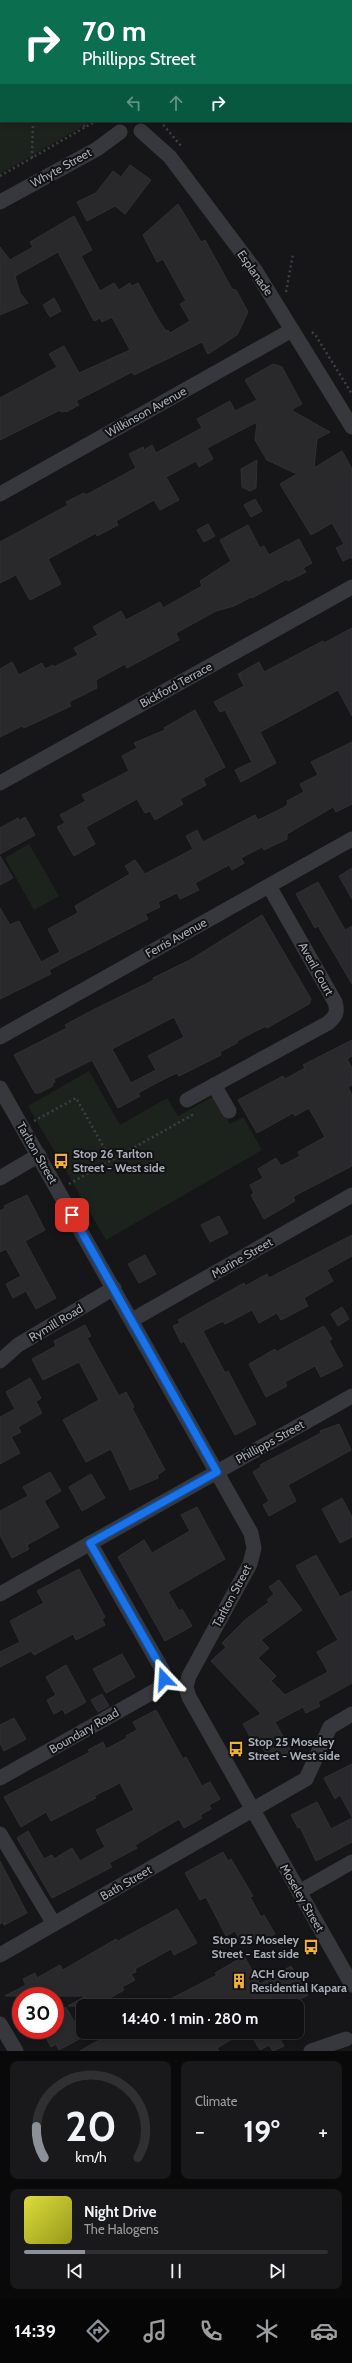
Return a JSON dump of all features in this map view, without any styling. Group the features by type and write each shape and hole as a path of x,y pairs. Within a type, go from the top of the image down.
{"street":[{"path":"118,126 133,135 143,126"},
{"name":"Whyte Street","path":"0,202 97,148 118,126"},
{"name":"Esplanade","path":"143,126 170,157 254,270 352,427"},
{"name":"Wilkinson Avenue","path":"0,494 292,330"},
{"name":"Bickford Terrace","path":"0,782 352,587"},
{"name":"Ferris Avenue","path":"0,1037 352,839"},
{"name":"Averil Court","path":"187,1100 328,1023 335,1017 337,1009 335,1002 269,886"},
{"path":"214,1085 229,1111"},
{"name":"Tarlton Street","path":"0,1088 251,1533 254,1548 250,1564 189,1676 186,1687 188,1697 252,1811"},
{"path":"0,1178 39,1155"},
{"name":"Marine Street","path":"132,1320 352,1196"},
{"name":"Rymill Road","path":"0,1361 18,1345 114,1288"},
{"name":"Phillipps Street","path":"0,1594 352,1396"},
{"name":"Boundary Road","path":"0,1778 158,1689 164,1679 163,1671 90,1543"},
{"name":"Bath Street","path":"0,1955 306,1779 330,1727 352,1714"},
{"name":"Moseley Street","path":"252,1811 352,1985"},
{"path":"0,1834 54,1924"},
{"path":"299,1892 352,1862"},
{"path":"0,2024 16,2051"},
{"path":"311,2051 347,2042"}],"path":[{"path":"32,158 33,122"},
{"path":"82,122 85,127"},
{"path":"0,176 94,122"},
{"path":"285,296 293,254"},
{"path":"23,1128 76,1098 111,1160"},
{"path":"58,1190 201,1110"}],"shaded area":[{"path":"0,122 90,122 0,174"},
{"path":"29,844 59,896 34,910 5,858"},
{"path":"89,1071 120,1125 167,1098 178,1116 214,1096 230,1124 243,1117 262,1150 106,1240 28,1106"}],"building":[{"path":"130,165 151,180 125,214 115,206 87,221 77,202 96,193 113,171 121,177"},
{"path":"178,204 201,242 205,240 232,289 236,290 248,312 237,335 208,354 202,342 134,375 132,372 76,401 79,405 66,412 61,412 60,410 0,440 0,398 57,367 49,354 64,346 79,373 130,350 112,317 102,322 100,318 94,321 58,252 15,276 20,293 28,303 0,315 0,247 10,260 33,247 30,242 74,216 92,250 81,256 100,291 114,283 119,290 130,283 132,286 138,283 159,321 166,331 168,330 170,333 190,321 180,304 186,301 163,259 157,262 143,235"},
{"path":"54,298 61,311 50,317 43,305"},
{"path":"273,364 282,367 302,404 291,410 330,432 317,439 314,468 342,451 352,469 352,559 351,557 343,561 336,548 344,544 332,523 311,535 280,484 297,474 267,460 255,440 257,422 207,448 213,459 199,467 196,461 166,477 179,500 160,510 154,500 116,521 118,525 97,536 96,533 48,559 61,584 30,600 16,575 0,583 0,542 68,505 66,502 84,493 86,495 136,468 129,454 143,447 144,450 152,445 156,453 202,428 197,419 230,401 235,411 257,400 245,380"},
{"path":"257,460 256,488 250,491 242,487 241,469"},
{"path":"255,499 262,511 251,517 244,505"},
{"path":"208,524 215,536 204,542 197,530"},
{"path":"248,525 260,548 264,546 269,555 299,539 312,563 303,568 306,572 288,581 287,579 234,606 216,611 176,633 179,640 127,668 125,664 96,680 97,688 69,702 71,706 24,728 22,726 0,737 0,669 12,662 19,675 42,663 45,669 53,665 54,667 78,655 74,648 98,635 93,627 121,611 126,620 160,602 163,608 202,586 200,581 231,561 220,540"},
{"path":"352,628 352,716 338,690 260,732 276,763 241,782 235,770 252,762 225,710 220,712 214,702 244,686 238,674 259,662 264,672 323,641 324,643"},
{"path":"195,710 225,767 203,779 206,785 180,799 183,804 155,820 150,811 145,813 137,799 86,827 95,844 74,856 57,827 65,823 60,815 86,801 82,795 129,771 122,756 137,748 134,743 165,730 164,728"},
{"path":"352,742 352,804 336,812 333,807 287,834 287,839 264,850 262,847 241,858 244,863 232,870 229,865 195,883 199,890 180,899 177,893 158,902 160,907 145,914 148,919 49,970 51,974 0,999 0,908 10,925 19,921 41,962 60,952 48,929 78,913 75,906 130,874 125,866 135,860 145,874 193,849 186,836 197,830 203,842 255,815 258,820 285,807 288,803 287,801 304,792 300,784 318,775 311,762"},
{"path":"25,817 35,835 0,854 0,828 18,818 19,821"},
{"path":"0,856 13,878 0,885"},
{"path":"352,868 352,899 339,876"},
{"path":"318,882 345,930 352,926 352,984 318,926 315,928 296,894"},
{"path":"262,915 311,999 309,1004 267,1028 266,1026 237,1041 237,1043 220,1052 221,1055 179,1076 177,1073 168,1077 138,1093 140,1096 118,1108 92,1060 54,1079 55,1082 52,1084 53,1086 39,1093 35,1093 14,1055 67,1028 65,1025 190,960","holes":["174,1017 184,1037 148,1056 156,1070 131,1083 112,1049"]},
{"path":"352,1040 352,1056 347,1059 352,1068 352,1085 348,1087 352,1095 352,1166 296,1195 293,1197 295,1201 264,1219 251,1195 254,1193 250,1185 263,1178 258,1169 276,1158 281,1166 300,1156 298,1152 325,1137 309,1108 295,1116 293,1113 257,1133 238,1100 283,1076 285,1079 305,1068 303,1065"},
{"path":"27,1195 45,1230 25,1241 56,1298 36,1309 26,1291 13,1298 6,1284 21,1276 6,1249 0,1252 0,1211 5,1208 4,1206"},
{"path":"219,1216 228,1233 210,1242 201,1225"},
{"path":"352,1235 352,1256 327,1270 333,1281 304,1298 308,1306 281,1320 277,1313 259,1323 252,1310 225,1324 223,1321 203,1331 225,1373 228,1371 256,1424 235,1435 184,1341 181,1343 173,1326 180,1323 178,1320 244,1283 245,1286 267,1274 269,1278"},
{"path":"145,1255 156,1274 139,1283 128,1264"},
{"path":"342,1307 349,1319 338,1326 331,1314"},
{"path":"85,1325 91,1336 87,1338 119,1396 126,1392 134,1407 132,1408 165,1470 157,1475 158,1478 130,1490 111,1449 86,1462 63,1420 99,1400 79,1362 43,1380 32,1359 56,1346 54,1341"},
{"path":"324,1326 332,1339 329,1341 343,1366 321,1377 315,1366 285,1382 287,1386 266,1397 249,1364 275,1349 276,1352"},
{"path":"30,1378 41,1398 36,1402 42,1413 18,1427 21,1432 11,1437 20,1453 0,1464 0,1417 15,1409 6,1392"},
{"path":"339,1424 351,1450 288,1485 296,1501 269,1516 263,1505 269,1501 253,1472 261,1467 260,1465 321,1433 320,1431"},
{"path":"50,1472 61,1491 44,1501 59,1527 27,1545 29,1549 12,1558 0,1535 0,1511 28,1496 23,1487"},
{"path":"91,1474 105,1498 82,1511 69,1487"},
{"path":"342,1498 352,1517 352,1537 340,1543 322,1509"},
{"path":"197,1507 225,1559 168,1592 179,1611 182,1609 192,1626 165,1641 118,1557 144,1540 152,1553 190,1531 181,1515"},
{"path":"316,1555 340,1597 352,1591 352,1683 318,1702 320,1706 306,1713 303,1707 275,1722 292,1753 281,1759 279,1756 270,1761 259,1741 254,1744 243,1724 261,1714 211,1661 226,1647 222,1643 245,1620 269,1602 267,1600 274,1594 269,1587 279,1580 302,1610 261,1640 269,1648 258,1658 276,1676 271,1681 285,1695 328,1672 317,1652 338,1640 296,1566"},
{"path":"79,1569 105,1617 102,1619 105,1625 76,1640 73,1634 34,1655 31,1651 0,1667 0,1652 20,1642 10,1621 44,1603 37,1591"},
{"path":"122,1654 135,1677 106,1693 93,1669"},
{"path":"66,1665 86,1702 65,1714 63,1709 54,1714 47,1700 56,1695 46,1677"},
{"path":"102,1694 109,1706 98,1712 91,1700"},
{"path":"156,1710 183,1759 186,1757 202,1786 210,1782 220,1799 209,1805 211,1809 200,1815 202,1818 184,1828 179,1819 135,1845 137,1848 109,1863 112,1867 52,1898 17,1838 28,1831 44,1859 52,1855 54,1859 72,1848 80,1861 105,1847 96,1830 134,1810 120,1783 94,1796 96,1798 51,1821 46,1812 21,1827 4,1797 90,1752 88,1750 103,1742 106,1749 127,1738 126,1736 137,1730 133,1722"},
{"path":"14,1718 26,1739 4,1751 0,1743 0,1725"},
{"path":"352,1764 352,1817 340,1795 335,1799 324,1778"},
{"path":"317,1802 331,1829 352,1818 352,1842 316,1861 300,1827 298,1828 291,1815"},
{"path":"223,1852 228,1861 231,1859 253,1896 250,1897 261,1917 264,1915 275,1934 264,1940 261,1936 243,1946 235,1931 226,1936 206,1897 200,1900 185,1873"},
{"path":"0,1861 27,1913 4,1925 3,1922 0,1924"},
{"path":"177,1909 197,1943 174,1955 171,1949 135,1969 136,1972 131,1974 135,1980 122,1987 124,1990 108,1999 81,1999 86,1996 64,1996 64,1987 22,1987 26,1985 23,1979 35,1973 37,1978 60,1965 63,1970 116,1939 118,1941"},
{"name":"ACH Group Residential Kapara","path":"244,1956 260,1984 291,1966 308,1995 301,1999 171,1999 217,1975 215,1973"},
{"path":"12,1992 12,1996 5,1996"},
{"path":"76,2002 76,2006 68,2006"},
{"path":"66,2007 76,2025 76,2039 79,2039 59,2050 56,2044 51,2047 47,2039 64,2039 64,2008"},
{"path":"101,2039 232,2039 217,2048 219,2051 80,2051"},
{"path":"253,2039 280,2039 284,2046 273,2051 269,2045 260,2050"}],"place":[{"name":"Stop 26 Tarlton Street - West side","path":"61,1161"},
{"name":"Stop 25 Moseley Street - West side","path":"236,1749"},
{"name":"Stop 25 Moseley Street - East side","path":"311,1947"},
{"name":"ACH Group Residential Kapara","path":"239,1981"}],"route":[{"path":"72,1215 217,1472 90,1543 163,1671 164,1679"}]}
